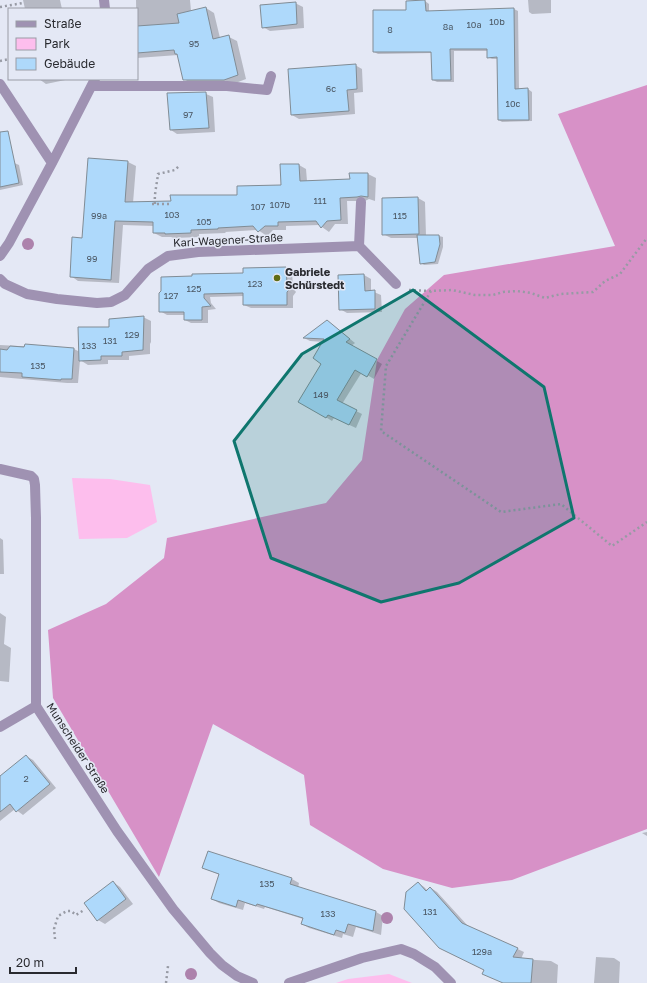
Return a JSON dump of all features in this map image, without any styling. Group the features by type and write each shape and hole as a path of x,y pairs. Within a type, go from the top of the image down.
{"street":[{"path":"0,256 9,243 93,83 227,86 267,90 271,76"},
{"path":"0,84 52,163"},
{"path":"360,202 359,246 396,284"},
{"name":"Karl-Wagener-Straße","path":"0,279 5,284 27,294 57,300 97,303 111,302 125,295 148,269 168,256 198,252 359,246"},
{"name":"Munscheider Straße","path":"0,469 31,476 34,479 35,485 36,706 117,831 173,909 222,965 237,976 253,983"},
{"path":"0,727 36,706"},
{"path":"289,983 362,958 401,949 414,954 435,967 450,983"}],"path":[{"path":"0,8 23,3"},
{"path":"169,205 153,204 158,174 175,170 179,166"},
{"path":"396,284 412,291 452,290 475,295 493,295 503,292 517,291 531,293 545,298 562,294 593,292 605,280 620,274 647,238"},
{"path":"431,291 386,366 381,431 501,512 561,504 612,546 647,522"},
{"path":"55,939 54,929 58,916 67,911 71,911 76,915 84,910"},
{"path":"166,983 168,966"}],"highlighted area":[{"path":"413,290 544,387 574,518 459,583 381,602 271,558 234,441 302,354"}],"green space":[{"path":"72,478 110,479 150,485 157,522 127,538 79,539"},
{"path":"389,974 412,983 336,983 348,979"}],"shaded area":[{"path":"647,85 647,829 512,880 452,888 383,869 310,825 304,775 213,724 159,877 53,698 48,630 106,604 164,558 167,538 326,503 362,460 377,360 405,309 444,275 615,246 558,114"}],"building":[{"path":"425,0 426,11 514,8 515,89 528,88 529,120 498,120 497,57 487,58 487,49 450,49 451,80 432,80 431,52 373,52 373,10 406,10 406,1"},
{"path":"296,2 297,24 262,28 260,5"},
{"path":"206,7 213,39 229,35 238,75 224,80 183,80 177,54 175,54 174,50 138,53 138,26 179,23 177,14"},
{"path":"356,64 357,89 347,90 349,111 291,115 288,69"},
{"path":"206,92 209,128 170,130 167,93"},
{"path":"8,131 19,183 0,187 0,132"},
{"path":"88,158 128,161 125,202 171,201 170,195 237,195 237,186 281,185 280,164 299,164 300,181 350,179 349,173 368,173 368,197 361,196 340,198 341,220 327,221 321,228 316,221 278,222 278,226 265,226 258,232 253,226 191,230 191,233 165,234 153,233 153,222 115,221 111,280 70,277 72,237 82,238"},
{"path":"418,197 419,234 382,235 382,198"},
{"path":"417,235 439,235 440,244 435,262 420,264"},
{"path":"286,267 287,284 291,288 287,292 287,305 243,305 243,293 204,294 204,298 211,306 202,307 202,320 184,320 184,312 159,312 161,277 192,276 192,274 243,273 243,268"},
{"path":"364,274 365,291 375,290 375,309 339,310 338,275"},
{"path":"144,316 143,350 122,352 122,356 101,356 101,360 79,361 78,327 109,327 109,319"},
{"path":"327,320 350,339 346,342 377,359 367,377 355,370 337,400 357,410 349,425 328,415 326,418 298,402 321,364 313,358 324,339 303,338"},
{"path":"25,344 74,348 72,379 61,380 22,377 22,373 0,372 0,349 7,350 10,346 24,347"},
{"path":"26,755 50,784 16,812 10,804 0,812 0,776"},
{"path":"208,851 292,878 290,884 376,911 373,931 348,924 345,933 336,930 334,935 301,924 303,918 257,904 256,906 238,900 236,907 211,899 219,874 202,868"},
{"path":"113,881 126,899 97,921 84,903"},
{"path":"418,882 426,891 430,887 462,923 518,948 513,957 533,959 531,983 503,983 482,974 484,970 439,948 404,909 406,892"}],"place":[{"name":"Gabriele Schürstedt","path":"277,278"}]}
